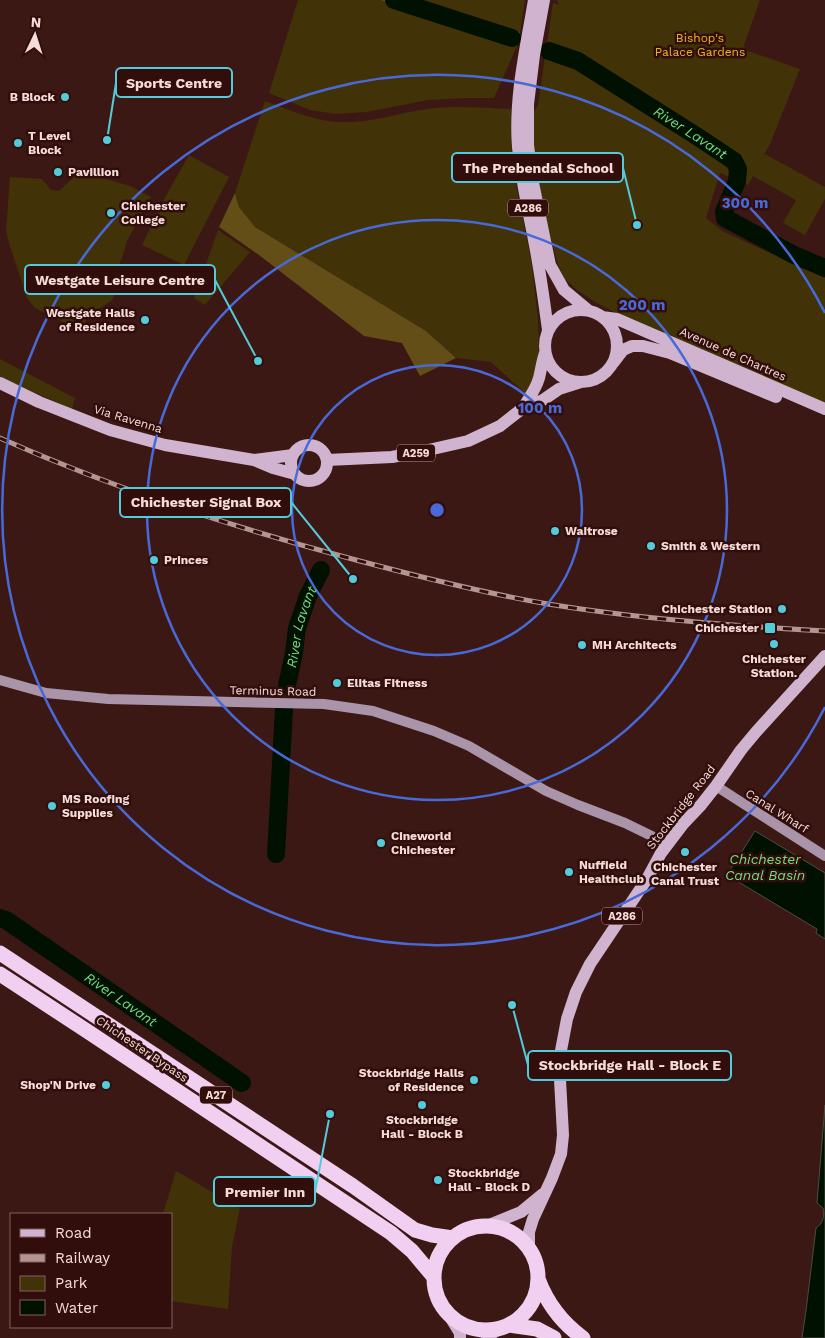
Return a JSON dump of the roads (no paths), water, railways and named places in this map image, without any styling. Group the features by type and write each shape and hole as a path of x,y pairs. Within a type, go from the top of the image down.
{"highway":[{"name":"Chichester Bypass","path":"0,953 353,1186 415,1230 453,1238"},
{"name":"Chichester Bypass","path":"0,974 391,1233 412,1251 433,1276"},
{"name":"Chichester Bypass","path":"353,1186 371,1193 424,1226 444,1229 495,1223"},
{"path":"504,1326 520,1317 530,1306 536,1293 538,1280 536,1263 529,1248 518,1236 495,1223 464,1231 443,1246 436,1261 433,1276 440,1304 449,1315 464,1325 481,1330 504,1326 537,1329 554,1338"},
{"path":"538,1280 544,1294 562,1321 583,1338"}],"main road":[{"name":"A286","path":"534,0 519,95 518,146 548,330"},
{"name":"A286","path":"544,0 534,55 528,104 528,145 531,170 550,265 564,290 588,310"},
{"path":"588,310 602,317 610,324 616,338 616,353 613,363 606,372 597,378 582,382 569,380 558,374 550,365 546,353 548,330 560,316 569,312 588,310"},
{"name":"Avenue de Chartres","path":"602,317 617,319 825,409"},
{"name":"Avenue de Chartres","path":"613,363 623,350 632,346 643,346 670,353 825,418"},
{"name":"A259","path":"523,408 539,378 541,364 546,353"},
{"name":"A259","path":"327,460 392,457 424,452 468,441 500,426 523,408 543,400 559,389 582,382"},
{"name":"Via Ravenna","path":"0,383 67,414 110,430 165,444 254,460 295,474"},
{"path":"312,445 322,450 327,460 323,474 315,480 304,480 295,474 291,465 293,455 301,447 312,445"},
{"name":"Via Ravenna","path":"254,460 293,455"},
{"name":"Stockbridge Road","path":"529,1248 529,1232 561,1154 563,1135 559,1061 567,1018 590,964 647,878 661,853 683,824 701,805 756,732 825,656"},
{"name":"Stockbridge Road","path":"495,1223 521,1212 544,1193"},
{"path":"449,1315 460,1333 460,1338"},
{"path":"487,1338 504,1326"}],"street":[{"name":"Terminus Road","path":"0,680 46,693 108,699 324,704 373,711 434,731 469,746 546,791 625,823 668,844"},
{"name":"Canal Wharf","path":"716,786 825,856"}],"water":[{"name":"Chichester Canal Basin","path":"755,831 825,873 825,939 816,933 817,929 727,875"},
{"path":"825,1105 825,1338 802,1338 816,1228 822,1222 824,1216 823,1208 817,1203"}],"waterway":[{"name":"River Lavant","path":"394,0 512,38"},
{"name":"River Lavant","path":"549,51 578,61 734,161 738,169 737,181 724,212 725,218 794,255 825,268"},
{"name":"River Lavant","path":"287,685 297,628 308,596 321,570"},
{"name":"River Lavant","path":"276,854 284,709"},
{"name":"River Lavant","path":"0,918 6,920 242,1083"}],"railway":[{"path":"0,438 131,491 221,521 311,548 452,584 524,600 617,614 825,631"}],"place":[{"name":"B Block","path":"65,97"},
{"name":"Sports Centre","path":"107,140"},
{"name":"T Level Block","path":"18,143"},
{"name":"Pavillion","path":"58,172"},
{"name":"Chichester College","path":"111,213"},
{"name":"The Prebendal School","path":"637,225"},
{"name":"Westgate Halls of Residence","path":"145,320"},
{"name":"Westgate Leisure Centre","path":"258,361"},
{"name":"Waitrose","path":"555,531"},
{"name":"Smith & Western","path":"651,546"},
{"name":"Princes","path":"154,560"},
{"name":"Chichester Signal Box","path":"353,579"},
{"name":"Chichester Station","path":"782,609"},
{"name":"Chichester","path":"770,628"},
{"name":"Chichester Station.","path":"774,644"},
{"name":"MH Architects","path":"582,645"},
{"name":"Elitas Fitness","path":"337,683"},
{"name":"MS Roofing Supplies","path":"52,806"},
{"name":"Cineworld Chichester","path":"381,843"},
{"name":"Chichester Canal Trust","path":"685,852"},
{"name":"Nuffield Healthclub","path":"569,872"},
{"name":"Stockbridge Hall - Block E","path":"512,1005"},
{"name":"Stockbridge Halls of Residence","path":"474,1080"},
{"name":"Shop'N Drive","path":"106,1085"},
{"name":"Stockbridge Hall - Block B","path":"422,1105"},
{"name":"Premier Inn","path":"330,1114"},
{"name":"Stockbridge Hall - Block D","path":"438,1180"}],"park label":[{"name":"Bishop's Palace Gardens","path":"700,45"}]}
